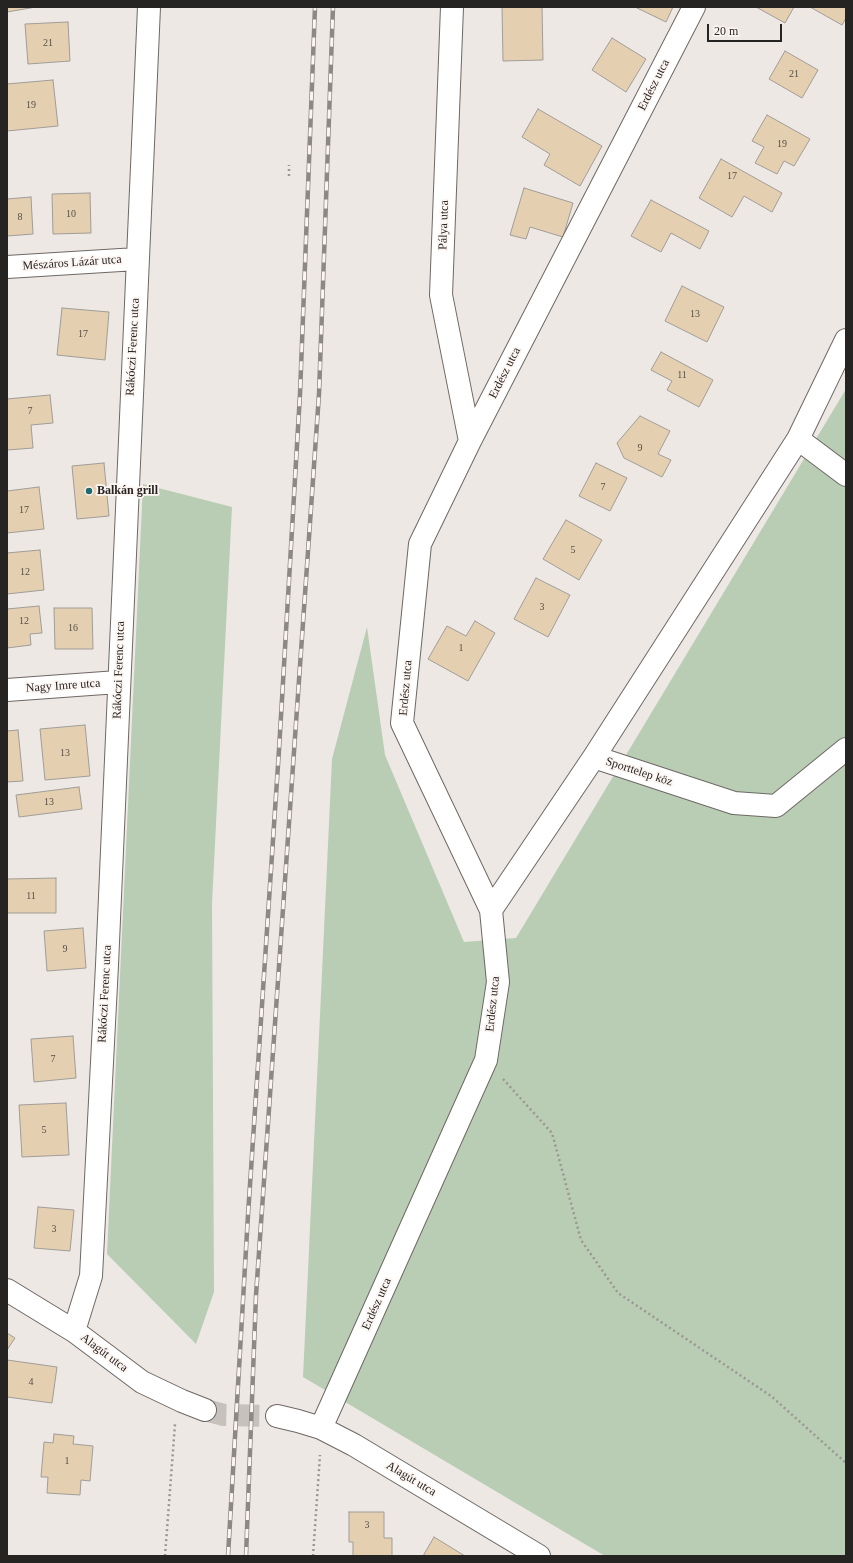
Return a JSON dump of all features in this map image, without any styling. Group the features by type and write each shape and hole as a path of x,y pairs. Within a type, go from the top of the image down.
{"street":[{"name":"Rákóczi Ferenc utca","path":"74,1331 91,1276 107,965 118,682 137,259 142,198 149,7"},
{"name":"Pálya utca","path":"452,7 441,295 470,441"},
{"name":"Erdész utca","path":"322,1428 486,1060 498,982 491,910 402,723 420,544 470,441 694,7"},
{"name":"Mészáros Lázár utca","path":"7,267 137,259"},
{"path":"594,757 798,439 846,340"},
{"path":"798,439 846,475"},
{"name":"Nagy Imre utca","path":"7,690 118,682"},
{"name":"Sporttelep köz","path":"491,910 594,757 734,803 776,806 846,750"},
{"name":"Alagút utca","path":"7,1290 74,1331 142,1382 205,1410"},
{"name":"Alagút utca","path":"277,1416 322,1428 354,1445 539,1556"}],"path":[{"path":"289,165 289,176"},
{"path":"486,1060 552,1134 581,1240 618,1293 771,1396 846,1463"},
{"path":"165,1556 175,1419 182,1401"},
{"path":"313,1556 322,1428"}],"green space":[{"path":"846,389 846,1556 605,1556 303,1377 332,759 367,627 385,755 464,942 516,938"},
{"path":"143,484 232,507 212,903 214,1292 196,1344 107,1254"}],"building":[{"path":"7,7 36,7 7,12"},
{"path":"502,7 542,7 543,60 503,61"},
{"path":"635,7 673,7 666,22"},
{"path":"756,7 794,7 785,23"},
{"path":"810,7 846,7 846,18 842,25"},
{"path":"68,22 70,61 28,64 25,24"},
{"path":"612,38 646,59 626,92 592,70"},
{"path":"785,51 818,70 802,98 769,79"},
{"path":"53,80 58,126 7,131 7,84"},
{"path":"538,109 602,146 580,186 544,165 550,154 522,137"},
{"path":"767,115 810,139 794,166 784,161 777,174 755,163 764,147 752,141"},
{"path":"721,159 782,193 772,212 744,196 732,217 699,198"},
{"path":"524,188 573,203 563,237 530,227 526,239 510,235"},
{"path":"90,193 91,233 53,234 52,194"},
{"path":"31,197 33,234 7,236 7,199"},
{"path":"651,200 709,231 700,249 671,233 661,252 631,236"},
{"path":"682,286 724,307 707,342 665,321"},
{"path":"62,308 109,312 105,360 57,355"},
{"path":"661,352 713,380 699,407 667,390 672,381 651,370"},
{"path":"50,395 53,423 31,425 33,448 7,450 7,399"},
{"path":"640,416 670,431 658,454 671,460 662,477 624,458 617,443"},
{"name":"Balkán grill","path":"104,463 109,516 77,519 72,466"},
{"path":"596,463 627,478 610,511 579,496"},
{"path":"39,487 44,529 7,533 7,491"},
{"path":"566,520 602,540 579,580 543,559"},
{"path":"40,550 44,590 7,594 7,553"},
{"path":"536,578 570,595 548,637 514,619"},
{"path":"39,606 42,633 30,634 31,645 7,648 7,609"},
{"path":"54,608 92,608 93,649 55,649"},
{"path":"475,621 495,633 468,681 428,659 447,626 466,636"},
{"path":"85,725 90,776 45,780 40,729"},
{"path":"18,730 23,781 7,782 7,731"},
{"path":"79,787 82,809 19,817 16,795"},
{"path":"56,878 56,913 7,913 7,879"},
{"path":"83,928 86,968 47,971 44,931"},
{"path":"73,1036 76,1078 34,1082 31,1039"},
{"path":"66,1103 69,1155 22,1157 19,1105"},
{"path":"38,1207 74,1210 70,1251 34,1248"},
{"path":"7,1333 15,1338 7,1350"},
{"path":"7,1360 57,1367 52,1403 7,1397"},
{"path":"54,1434 74,1436 73,1444 93,1446 90,1481 81,1480 80,1495 47,1493 48,1477 41,1477 44,1442 53,1443"},
{"path":"349,1512 384,1512 384,1538 392,1538 392,1556 353,1556 353,1542 349,1542"},
{"path":"434,1537 465,1556 423,1556"}],"tunnel":[{"path":"205,1410 224,1415 277,1416"}],"railway":[{"path":"228,1556 300,394 315,7"},
{"path":"246,1556 256,1295 319,394 333,7"}],"place":[{"name":"Balkán grill","path":"89,491"}]}
